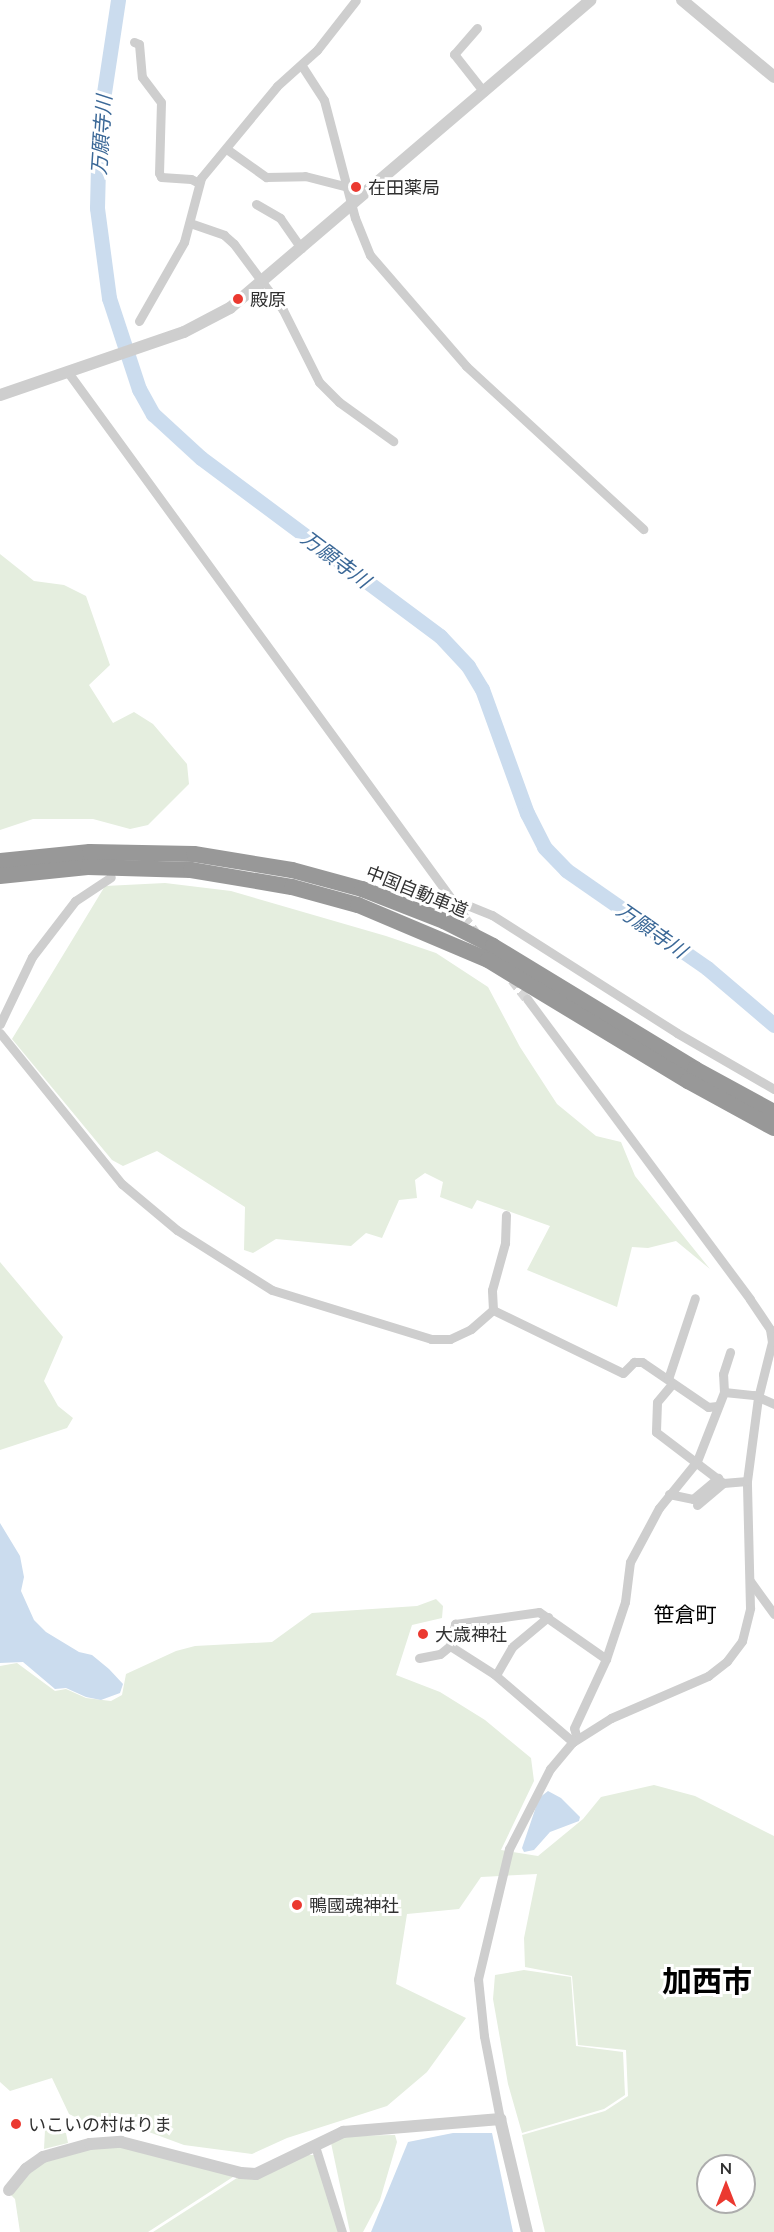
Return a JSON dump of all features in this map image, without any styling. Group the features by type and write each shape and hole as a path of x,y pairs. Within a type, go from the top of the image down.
{"highway":[{"name":"中国自動車道","path":"0,861 90,852 194,854 292,870 362,889 444,921 493,946 695,1069 774,1112"},
{"name":"中国自動車道","path":"0,876 88,867 191,870 292,887 358,905 488,960 688,1081 774,1128"}],"street":[{"path":"139,321 190,223 199,183 228,150 277,86 302,66 356,0"},
{"path":"0,395 202,324 230,308 590,0"},
{"path":"682,0 774,77"},
{"path":"477,28 454,54 484,92"},
{"path":"134,42 139,44 142,77 161,102 159,173 161,177 192,179 199,183"},
{"path":"302,66 324,100 351,205 370,255 436,334 643,529"},
{"path":"228,150 266,177 305,176 348,187"},
{"path":"256,204 280,218 301,248"},
{"path":"190,223 224,235 263,281 294,329 319,382 339,402 393,441"},
{"path":"67,371 461,911 467,905 492,915 677,1033 774,1089"},
{"path":"0,1024 32,957 75,901 111,877"},
{"path":"527,999 770,1329 772,1342 758,1398 747,1481 750,1581 748,1624 727,1661 708,1676 611,1719 575,1740 550,1769 509,1849 478,1979 484,2036 500,2119 527,2232"},
{"path":"0,1032 122,1184 177,1230 272,1290 431,1339 450,1339 462,1334 493,1310"},
{"path":"493,1310 492,1290 505,1243 506,1215"},
{"path":"696,1298 670,1382 657,1402 657,1432 720,1480"},
{"path":"493,1310 623,1373 634,1362 642,1362 708,1407 717,1406"},
{"path":"575,1740 574,1728 606,1659 625,1602 630,1562 669,1494 697,1461 715,1420 717,1406 724,1392 723,1374 730,1352"},
{"path":"724,1392 758,1398 774,1404"},
{"path":"669,1494 693,1499 720,1480 747,1481"},
{"path":"697,1505 720,1480"},
{"path":"750,1581 774,1614"},
{"path":"419,1658 440,1654 450,1646 455,1624 528,1612 548,1617 571,1638 606,1659"},
{"path":"495,1675 512,1647 548,1617"},
{"path":"450,1646 495,1675 575,1740"},
{"path":"9,2190 26,2169 43,2157 90,2144 121,2142 241,2173 256,2174 343,2132 500,2119"},
{"path":"315,2146 342,2232"}],"green space":[{"path":"0,554 34,581 64,585 86,596 110,665 89,685 113,723 134,712 153,724 187,764 189,784 148,825 130,829 93,819 33,819 0,830"},
{"path":"165,883 231,891 386,936 436,953 488,987 520,1047 557,1104 596,1136 621,1142 635,1176 710,1269 676,1241 648,1248 632,1247 617,1307 527,1270 550,1226 477,1200 472,1209 440,1197 443,1182 425,1173 415,1180 417,1198 399,1200 382,1238 366,1233 351,1246 276,1239 253,1253 244,1250 245,1207 157,1151 123,1166 112,1160 12,1039 105,886"},
{"path":"0,1262 63,1337 44,1381 58,1406 73,1418 67,1428 0,1450"},
{"path":"436,1599 443,1606 442,1618 412,1625 396,1675 440,1692 485,1720 531,1758 534,1781 501,1850 538,1856 583,1819 601,1797 654,1785 695,1796 774,1836 774,2232 545,2232 522,2135 605,2111 628,2096 626,2050 578,2045 572,1976 525,1967 524,1938 537,1874 481,1877 459,1909 407,1914 396,1984 466,2018 427,2072 387,2106 287,2138 252,2154 184,2145 138,2128 95,2127 69,2114 52,2078 10,2091 0,2082 0,1666 17,1663 55,1691 66,1689 86,1698 111,1701 122,1695 126,1674 176,1651 195,1646 272,1642 312,1613 417,1606"},
{"path":"524,1970 571,1977 576,2046 623,2052 625,2095 604,2109 522,2133 508,2084 493,1999 495,1975"},
{"path":"45,2130 66,2133 68,2143 44,2149"},
{"path":"395,2135 397,2142 380,2200 363,2232 350,2232 331,2143 344,2136"},
{"path":"122,2146 236,2175 148,2232 20,2232 15,2199 9,2193 44,2159 75,2149"},
{"path":"306,2155 314,2155 339,2232 153,2232 240,2176"}],"water":[{"path":"0,1523 20,1556 24,1577 21,1591 34,1620 46,1632 79,1652 92,1655 109,1669 123,1684 120,1693 101,1700 86,1697 66,1688 55,1689 23,1662 0,1663"},
{"path":"548,1791 561,1798 580,1817 579,1821 550,1832 534,1850 524,1852 522,1848 539,1798"},
{"path":"453,2133 492,2133 513,2232 371,2232 408,2142"}],"waterway":[{"name":"万願寺川","path":"118,0 99,126 97,208 109,298 139,389 153,414 201,458 440,636 468,666 482,689 527,813 544,847 566,870 707,968 774,1025"}],"tunnel":[{"path":"464,916 478,935"},
{"path":"512,980 527,999"}],"place":[{"name":"在田薬局","path":"356,187"},
{"name":"殿原","path":"238,299"},
{"name":"大歳神社","path":"423,1634"},
{"name":"鴨國魂神社","path":"297,1905"},
{"name":"いこいの村はりま","path":"16,2124"}],"district":[{"name":"笹倉町","path":"685,1614"},
{"name":"加西市","path":"707,1980"}]}
